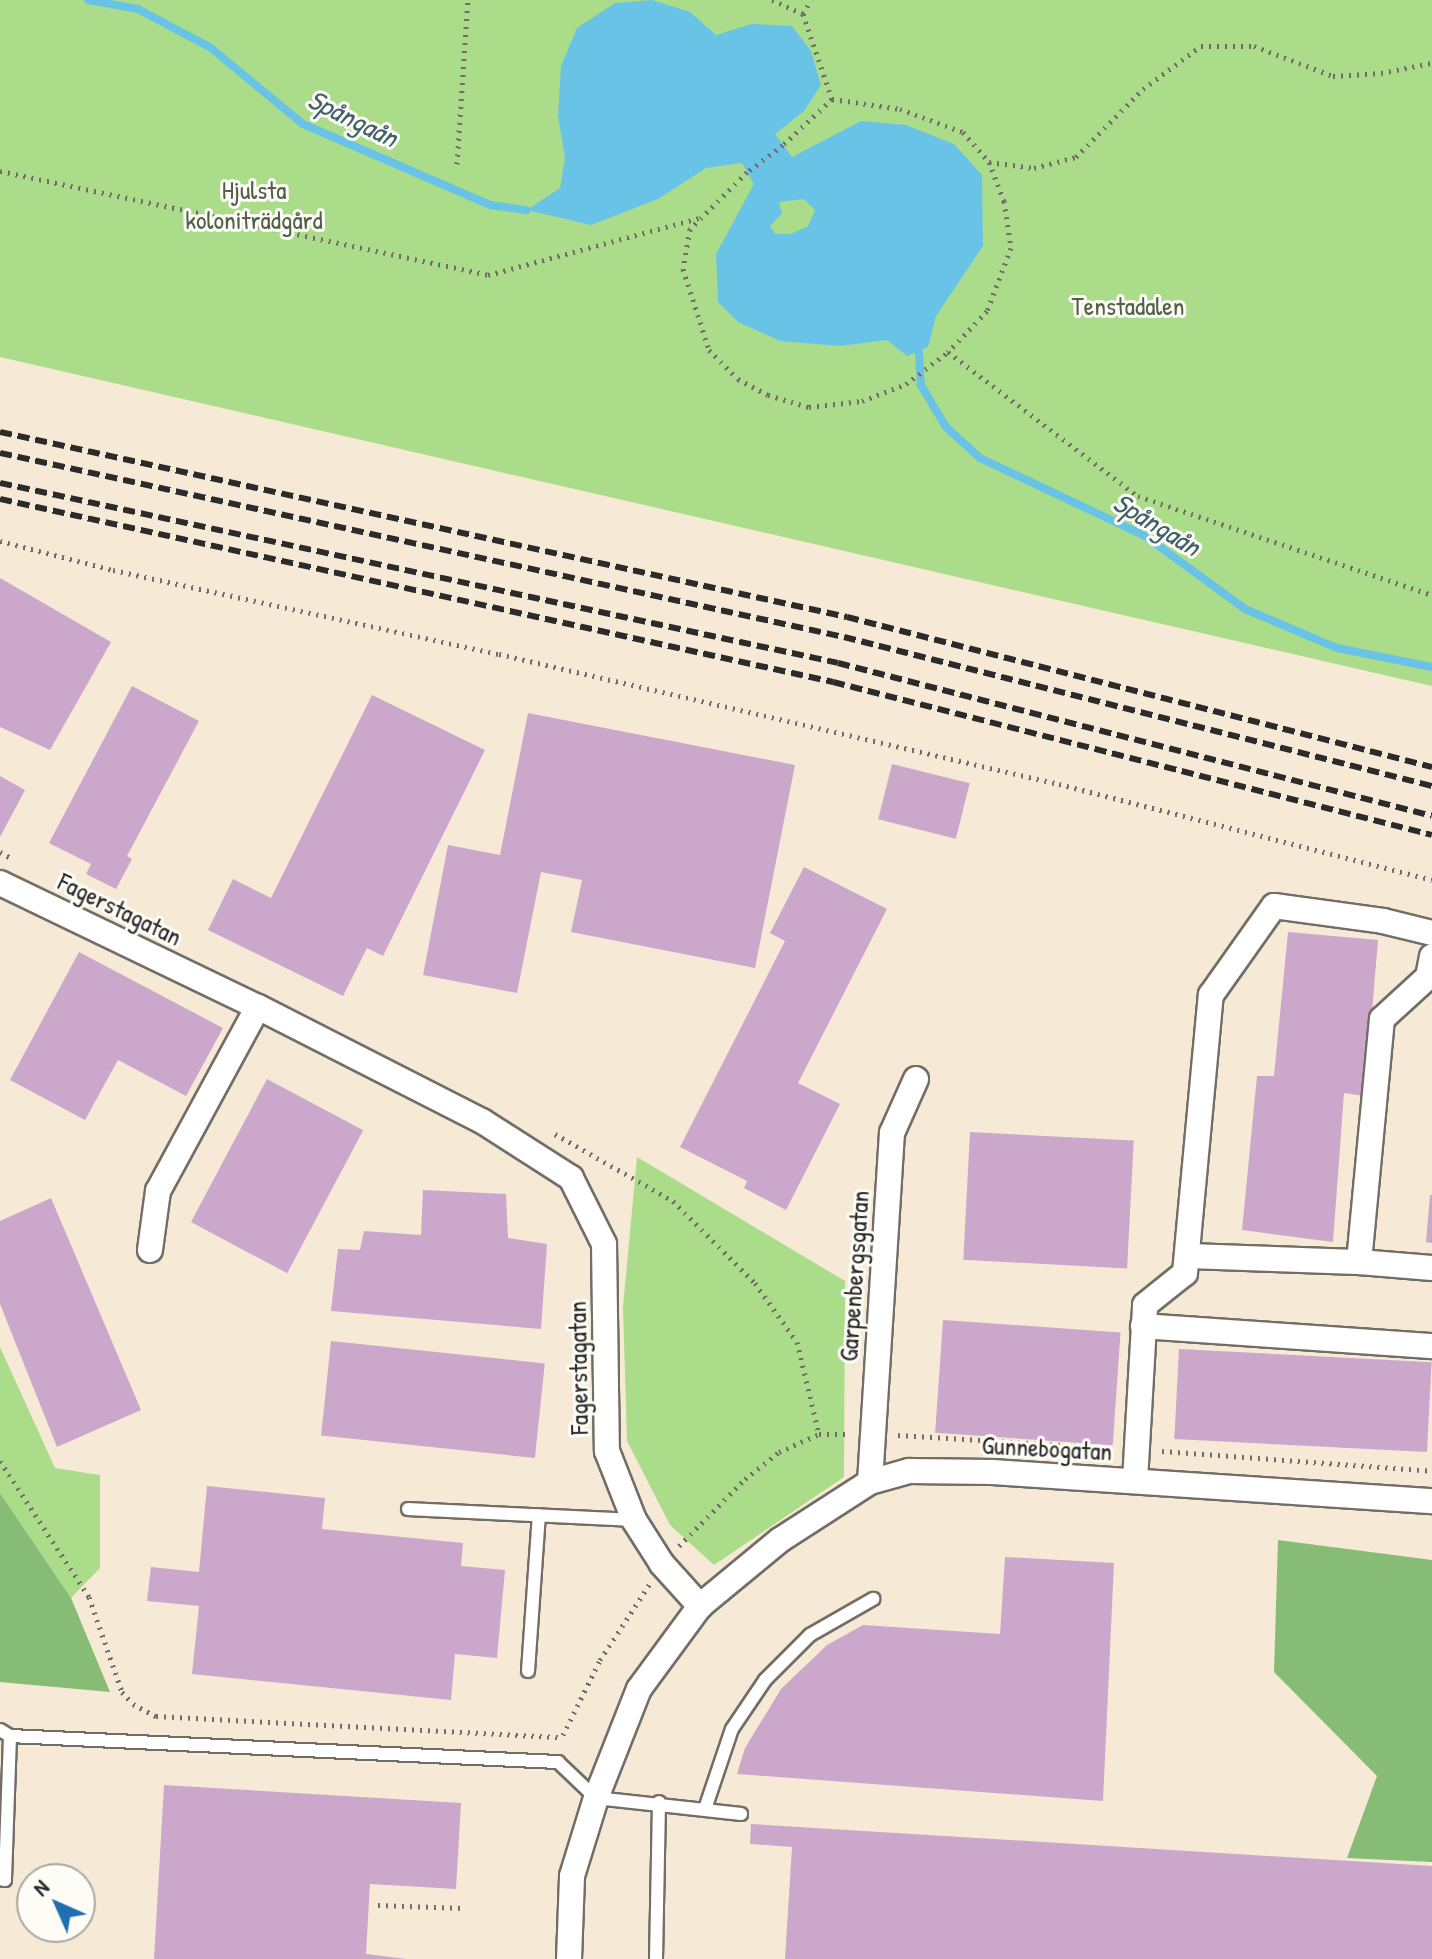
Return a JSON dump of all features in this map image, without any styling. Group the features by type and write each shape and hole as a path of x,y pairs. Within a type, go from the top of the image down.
{"street":[{"name":"Fagerstagatan","path":"0,883 258,1007 482,1121 571,1178 604,1244 607,1451 634,1520 662,1564 700,1606"},
{"path":"1135,1481 1145,1305 1185,1273 1211,995 1274,906 1383,921 1432,933"},
{"path":"1359,1262 1382,1019 1428,977 1432,956"},
{"path":"150,1250 158,1191 258,1007"},
{"name":"Garpenbergsgatan","path":"870,1482 892,1133 916,1079"},
{"path":"1187,1256 1359,1262 1432,1268"},
{"path":"1143,1326 1432,1346"},
{"name":"Gunnebogatan","path":"700,1606 780,1540 870,1482 909,1471 1135,1481 1432,1501"},
{"path":"569,1959 572,1876 596,1798 639,1689 700,1606"}],"lane":[{"path":"408,1509 634,1520"},
{"path":"528,1671 539,1515"},
{"path":"705,1809 732,1729 765,1680 810,1635 873,1599"},
{"path":"0,1879 5,1880 5,1733 558,1762 596,1798 659,1802 741,1814"},
{"path":"656,1959 659,1802"}],"path":[{"path":"457,164 468,0"},
{"path":"772,0 803,14 832,99"},
{"path":"803,14 811,0"},
{"path":"989,162 1034,168 1076,157 1143,89 1201,46 1254,46 1333,76 1381,73 1432,63"},
{"path":"832,99 900,109 963,132 989,162 1004,201 1011,248 987,311 948,352 906,384 862,401 809,407 768,395 738,379 709,350 683,269 690,229 747,172 783,145 832,99"},
{"path":"0,171 488,275 703,217"},
{"path":"948,352 1138,496 1432,595"},
{"path":"0,541 113,570 484,651 1059,784 1432,880"},
{"path":"0,1461 89,1597 122,1692 144,1710 156,1716 563,1735 558,1762"},
{"path":"378,1905 463,1908"}],"green space":[{"name":"Tenstadalen","path":"0,0 1432,0 1432,686 0,357"},
{"path":"637,1157 845,1281 844,1477 714,1565 670,1525 627,1441 623,1307"},
{"path":"0,1347 55,1468 100,1475 100,1568 71,1598 0,1493"},
{"path":"0,1493 71,1598 110,1692 0,1682"},
{"path":"1278,1540 1432,1560 1432,1862 1347,1858 1377,1776 1274,1672"}],"water":[{"path":"652,0 690,12 716,35 752,24 792,26 811,51 821,85 804,111 775,134 792,157 861,121 906,125 954,144 982,175 983,246 936,316 928,347 907,356 887,340 840,346 780,341 738,322 718,302 716,254 754,184 742,163 706,168 658,199 591,225 527,210 560,188 565,158 558,116 561,66 577,28 615,3","holes":["804,199 815,210 808,226 791,234 775,234 770,226 782,213 779,202"]}],"building":[{"path":"0,578 111,642 50,750 0,727"},
{"path":"132,686 199,721 127,856 132,859 116,889 86,874 91,864 49,843"},
{"path":"372,695 485,750 383,956 367,948 343,996 208,930 233,879 271,898"},
{"path":"528,713 795,765 755,968 571,932 582,880 541,872 517,993 423,975 448,845 500,855"},
{"path":"892,764 970,783 956,839 878,819"},
{"path":"0,776 25,790 0,837"},
{"path":"804,867 887,909 798,1083 840,1104 786,1210 744,1188 747,1181 680,1147 785,941 770,933"},
{"path":"1288,932 1378,940 1365,1096 1344,1093 1333,1242 1242,1230 1257,1076 1274,1076"},
{"path":"79,952 223,1028 186,1096 118,1060 85,1120 10,1080"},
{"path":"267,1079 363,1130 287,1273 191,1222"},
{"path":"970,1132 1134,1141 1127,1268 963,1260"},
{"path":"423,1190 506,1194 508,1238 547,1244 541,1329 331,1311 338,1249 360,1250 364,1231 421,1235"},
{"path":"1432,1195 1432,1243 1426,1242"},
{"path":"51,1198 141,1410 57,1447 0,1304 0,1221"},
{"path":"943,1320 1121,1332 1113,1445 935,1433"},
{"path":"331,1341 545,1363 535,1458 321,1435"},
{"path":"1179,1349 1432,1362 1427,1452 1174,1439"},
{"path":"207,1486 325,1498 322,1529 463,1543 461,1566 505,1570 497,1658 455,1654 451,1700 192,1674 199,1606 147,1601 151,1567 199,1572"},
{"path":"1005,1557 1114,1563 1103,1801 737,1774 745,1748 781,1689 827,1645 863,1625 1000,1634"},
{"path":"164,1785 461,1803 456,1889 370,1884 366,1954 407,1959 154,1959"},
{"path":"751,1824 1432,1866 1432,1959 785,1959 792,1847 750,1844"}],"waterway":[{"name":"Spångaån","path":"88,0 138,9 211,48 303,124 490,205 527,210"},
{"name":"Spångaån","path":"919,351 921,385 946,427 980,458 1145,536 1245,609 1337,648 1432,667"}],"railway":[{"path":"0,432 847,617 1432,767"},
{"path":"0,453 844,637 1432,786"},
{"path":"0,483 838,663 1432,816"},
{"path":"0,499 833,682 1432,835"}],"park label":[{"name":"Hjulsta koloniträdgård","path":"254,205"}]}
